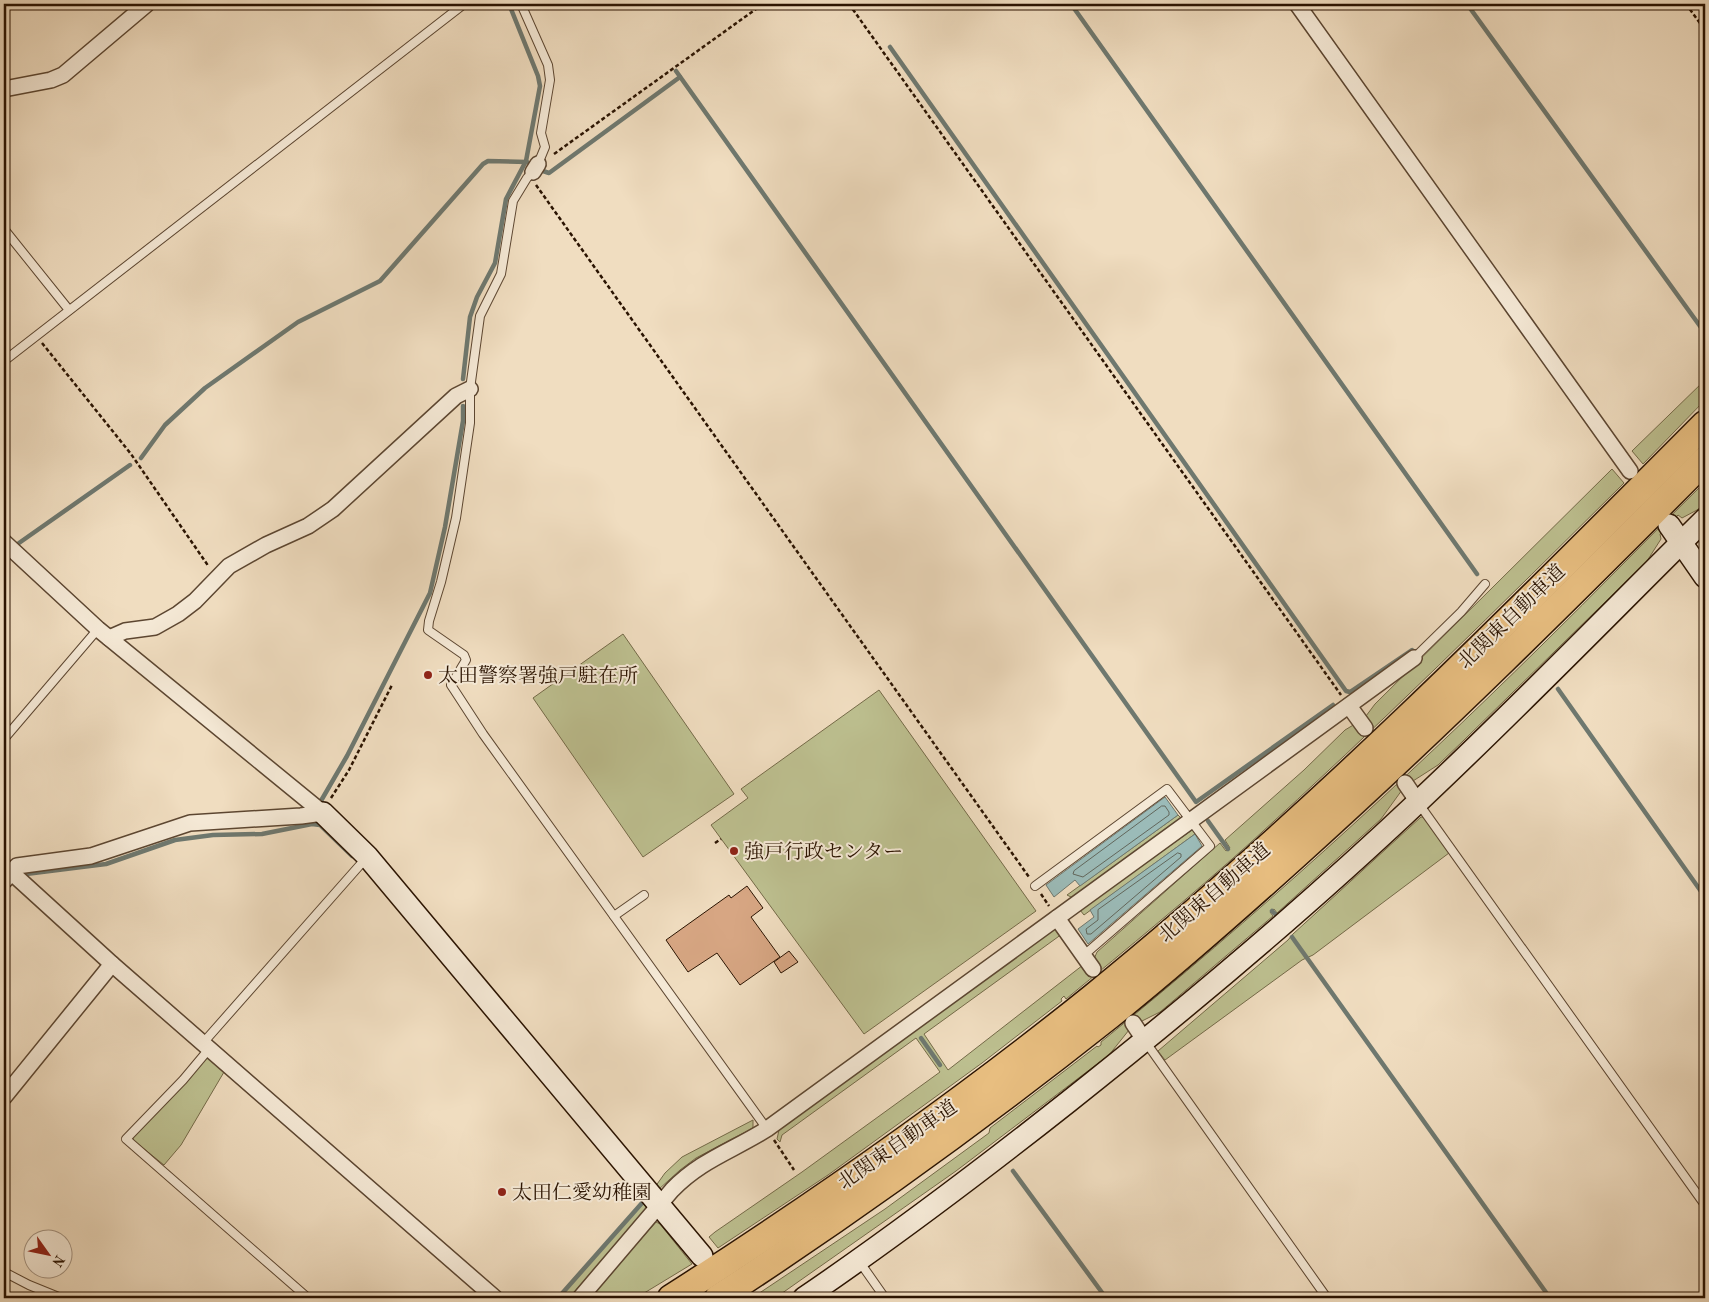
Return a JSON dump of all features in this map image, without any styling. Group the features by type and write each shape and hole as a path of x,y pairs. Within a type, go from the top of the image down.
{"highway":[{"name":"北関東自動車道","path":"671,1298 772,1232 883,1154 991,1076 1101,990 1216,892 1336,785 1582,547 1705,424"},
{"name":"北関東自動車道","path":"718,1298 900,1175 1007,1095 1111,1015 1226,918 1356,801 1486,678 1705,460"}],"street":[{"path":"4,89 51,80 63,75 147,4"},
{"path":"1297,4 1630,472"},
{"path":"104,634 156,626 178,614 195,601 229,566 266,545 308,526 333,508 456,396 470,389"},
{"path":"804,1298 951,1194 1145,1041 1236,966 1418,802 1705,519"},
{"path":"1669,525 1705,577"},
{"path":"4,542 104,634 323,812 367,856 702,1256"},
{"path":"580,1298 687,1175 704,1163 766,1129 1414,658"},
{"path":"1349,706 1365,728"},
{"path":"1405,783 1418,802"},
{"path":"323,812 301,816 190,823 91,856 17,866 6,872 495,1298"},
{"path":"1057,918 1093,969"},
{"path":"4,1096 112,964"},
{"path":"1133,1023 1145,1041"}],"lane":[{"path":"4,361 464,4"},
{"path":"521,4 548,65 550,80 541,133 545,147 536,168 527,178 513,201 500,274 480,316 470,389 470,423 456,518 428,630 464,655 466,660 451,685 483,734 766,1129"},
{"path":"4,229 69,310"},
{"path":"1414,658 1461,612 1485,584"},
{"path":"4,739 104,634"},
{"path":"1035,886 1167,789 1210,846 1084,955"},
{"path":"1418,802 1705,1205"},
{"path":"308,1298 126,1140 183,1080 206,1046 367,856"},
{"path":"614,916 644,895"},
{"path":"1145,1041 1327,1298"},
{"path":"859,1260 885,1298"},
{"path":"4,1272 61,1298"}],"path":[{"path":"763,4 536,168 536,185 1057,918"},
{"path":"849,4 1349,706"},
{"path":"1686,4 1705,30"},
{"path":"36,336 131,454 218,578"},
{"path":"323,812 349,770 392,685"},
{"path":"715,843 721,839"},
{"path":"766,1129 794,1170"}],"green space":[{"path":"1705,380 1705,400 1643,464 1632,451"},
{"path":"1612,469 1624,483 1392,710 1205,883 1066,999 1064,996 1061,999 1062,1001 982,1063 828,1175 718,1248 709,1237 715,1232 802,1172 940,1072 916,1038 782,1135 780,1142 777,1139 779,1130 1055,929 1062,934 924,1034 948,1070 1083,965 1094,959 1097,952 1220,843 1226,851 1230,848 1225,840 1304,770 1345,730 1355,724 1370,723 1366,716 1375,704"},
{"path":"1705,482 1705,502 1697,510 1682,518 1678,515 1660,534 1661,539 1647,561 1438,765 1413,781 1411,778 1401,786 1402,790 1381,819 1277,913 1274,909 1270,912 1273,916 1160,1012 1140,1022 1138,1018 1128,1026 1129,1030 1109,1055 956,1171 778,1296 752,1298 885,1209 989,1133 990,1128 1097,1046 1101,1045 1101,1042 1270,899 1380,800 1488,698"},
{"path":"623,634 734,794 643,857 533,698"},
{"path":"879,690 1036,911 864,1034 711,825 748,798 741,789"},
{"path":"1178,815 1181,818 1073,898 1067,895"},
{"path":"1421,817 1427,818 1449,853 1313,955 1302,960 1165,1060 1158,1051 1288,940"},
{"path":"1192,830 1195,834 1084,915 1080,910"},
{"path":"208,1055 224,1072 181,1145 164,1165 133,1140 133,1136"},
{"path":"753,1120 753,1128 696,1158 658,1190 655,1187 665,1173 682,1157"},
{"path":"642,1203 647,1208 645,1211 569,1298 558,1298"},
{"path":"656,1222 660,1224 692,1264 636,1298 589,1298"}],"water":[{"path":"1165,797 1178,815 1080,886 1075,880 1054,897 1046,885"},
{"path":"1195,834 1202,846 1088,944 1078,929 1094,917 1090,910"}],"building":[{"path":"747,886 763,908 751,917 780,957 740,985 717,953 688,972 666,940 729,895 731,898"},
{"path":"789,951 798,962 781,973 774,962"}],"waterway":[{"path":"463,379 470,317 477,297 495,263 506,199 526,161 540,86 538,76 509,4"},
{"path":"1071,4 1477,574"},
{"path":"1467,4 1705,333"},
{"path":"890,47 1346,691 1350,692 1412,650"},
{"path":"676,71 1196,802 1333,705"},
{"path":"543,171 549,173 680,77"},
{"path":"141,458 165,425 205,388 298,322 380,281 483,164 488,161 527,162"},
{"path":"318,806 347,756 430,593 445,527 463,421 463,406"},
{"path":"19,543 130,465"},
{"path":"1558,689 1705,897"},
{"path":"1208,821 1228,849"},
{"path":"26,874 106,864 175,840 213,835 262,834 312,824 320,825 352,856"},
{"path":"1272,911 1275,914"},
{"path":"1292,937 1550,1298"},
{"path":"921,1038 940,1065"},
{"path":"1013,1171 1106,1298"},
{"path":"558,1298 644,1201 642,1198"}],"place":[{"name":"太田警察署強戸駐在所","path":"428,675"},
{"name":"強戸行政センター","path":"734,851"},
{"name":"太田仁愛幼稚園","path":"502,1192"}]}
